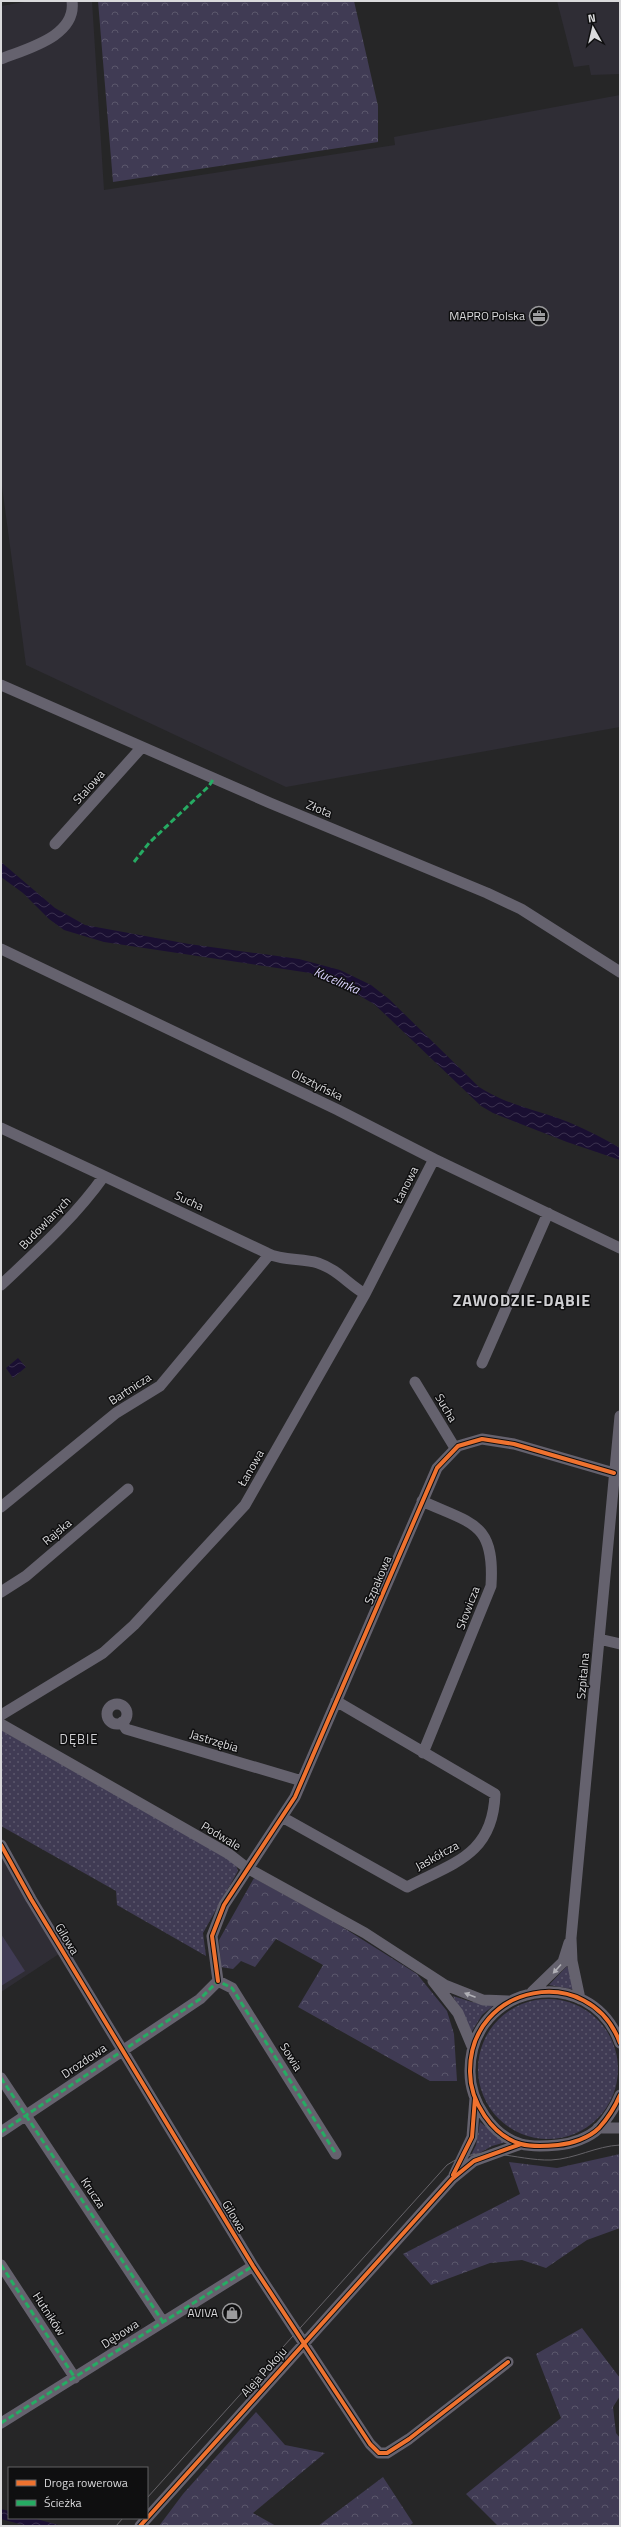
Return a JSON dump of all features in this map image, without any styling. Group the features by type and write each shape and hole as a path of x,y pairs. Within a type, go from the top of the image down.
{"street":[{"path":"1,59 48,41 69,20 72,1"},
{"name":"Złota","path":"1,685 270,803 487,893 521,909 620,972"},
{"name":"Stalowa","path":"56,844 142,747"},
{"name":"Olsztyńska","path":"1,948 620,1248"},
{"name":"Sucha","path":"1,1128 269,1255 316,1262 336,1269 350,1284 365,1294"},
{"name":"Łanowa","path":"1,1715 103,1653 134,1625 245,1505 365,1294 434,1159"},
{"name":"Budowlanych","path":"1,1285 54,1235 89,1196 104,1176"},
{"path":"482,1363 548,1213"},
{"name":"Bartnicza","path":"1,1508 116,1413 160,1386 269,1255"},
{"name":"Sucha","path":"415,1382 455,1448"},
{"name":"Szpitalna","path":"580,1999 572,1961 571,1938 620,1416"},
{"name":"Szpakowa","path":"218,1981 212,1936 224,1905 295,1797 437,1468 455,1448 482,1439 514,1444 614,1473"},
{"name":"Rajska","path":"1,1592 26,1576 128,1489"},
{"name":"Słowicza","path":"422,1501 477,1527 486,1537 492,1564 491,1586 424,1753"},
{"path":"599,1639 620,1644"},
{"name":"Jaskółcza","path":"282,1817 407,1888 464,1857 482,1842 494,1813 495,1794 336,1701"},
{"name":"Jastrzębia","path":"122,1722 126,1729 302,1781"},
{"name":"Podwale","path":"1,1724 229,1854 247,1868 365,1933 445,1985 483,2000 508,2001"},
{"name":"Gilowa","path":"1,1845 253,2266 370,2444 379,2453 387,2453 409,2439 508,2362"},
{"name":"Szpitalna","path":"532,1992 563,1962 571,1938"},
{"name":"Podwale","path":"426,1972 458,2013 472,2046"},
{"name":"Drozdowa","path":"1,2132 200,1999 218,1981"},
{"name":"Sowia","path":"218,1981 232,1988 336,2154"},
{"path":"620,2043 611,2024 602,2014 580,1999 564,1993 532,1992 508,2001 494,2011 479,2030 472,2046 470,2074 475,2098 483,2114 493,2126 521,2144 567,2144 583,2138 598,2128 614,2108 620,2095"},
{"name":"Krucza","path":"1,2078 164,2322"},
{"name":"Aleja Pokoju","path":"452,2179 472,2137 475,2098"},
{"path":"598,2128 620,2128"},
{"name":"Aleja Pokoju","path":"148,2517 452,2179 474,2161 521,2144"},
{"name":"Hutników","path":"1,2264 75,2378"},
{"name":"Dębowa","path":"1,2423 253,2266"}],"shaded area":[{"path":"30,1 92,1 104,190 395,145 394,137 620,95 620,727 286,787 26,665 1,479 1,6"},
{"path":"557,1 620,1 620,74 591,75 589,65 574,67"},
{"path":"1,1855 59,1954 1,1992"}],"green space":[{"path":"98,1 354,1 378,106 378,142 113,182"},
{"path":"1,1730 235,1862 238,1871 203,1933 206,1956 117,1905 116,1891 1,1826"},
{"path":"254,1878 336,1923 417,1974 447,2011 454,2034 457,2081 430,2081 298,2007 323,1965 276,1939 255,1967 241,1961 233,1969 221,1967 219,1940"},
{"path":"1,1934 25,1971 1,1986"},
{"path":"567,1966 577,1990 549,1985"},
{"path":"453,1996 472,2002 494,2005 482,2015 471,2033"},
{"path":"555,1999 575,2004 598,2019 613,2042 617,2055 617,2083 613,2096 598,2119 575,2134 562,2138 541,2139 521,2134 498,2119 483,2096 479,2083 478,2062 483,2042 498,2019 521,2004 534,2000"},
{"path":"480,2122 506,2142 492,2146 469,2159 476,2145"},
{"path":"620,2154 620,2228 587,2240 546,2268 522,2260 490,2263 431,2285 403,2254 520,2194 509,2162 557,2168"},
{"path":"582,2328 620,2378 620,2396 613,2407 616,2433 620,2438 620,2526 498,2526 466,2494 561,2418 536,2354"},
{"path":"256,2412 285,2445 325,2453 253,2513 276,2526 159,2526 183,2494"},
{"path":"383,2477 413,2523 409,2526 318,2526"}],"water":[{"name":"Kucelinka","path":"1,862 55,908 85,925 189,944 299,959 340,970 371,985 389,999 479,1087 502,1099 561,1119 597,1135 620,1148 620,1160 567,1142 493,1113 481,1106 374,1004 360,996 310,973 104,942 64,930 49,919 23,893 1,877"},
{"path":"18,1358 26,1367 13,1378 6,1368"},
{"path":"1,2509 8,2511 8,2519 37,2519 62,2526 27,2526 1,2519"}],"tram line":[{"path":"148,2497 447,2165 460,2158 485,2154 498,2154 538,2160 560,2159 620,2145"},
{"path":"116,2526 122,2519"}],"marked path":[{"path":"134,862 149,843 209,786 214,778"},
{"path":"1,2132 200,1999 218,1981 232,1988 336,2154"},
{"path":"1,2078 163,2322"},
{"path":"1,2265 75,2378"},
{"path":"1,2423 253,2266"}],"cycle path":[{"path":"218,1981 212,1936 224,1905 295,1797 437,1468 458,1446 482,1439 514,1444 614,1473"},
{"path":"1,1845 31,1899 253,2266 370,2444 379,2453 387,2453 409,2439 508,2362"},
{"path":"620,2043 605,2017 584,2000 559,1993 533,1993 509,2002 489,2018 475,2042 470,2072 474,2094 478,2105 485,2116 492,2125 510,2140 525,2145 549,2146 574,2142 585,2138 599,2128 611,2112 620,2095"},
{"path":"453,2175 472,2137 475,2098"},
{"path":"148,2517 452,2179 474,2161 521,2144"},
{"path":"140,2526 146,2519"}],"place":[{"name":"MAPRO Polska","path":"539,316"},
{"name":"AVIVA","path":"232,2313"}],"district":[{"name":"ZAWODZIE-DĄBIE","path":"522,1300"},
{"name":"DĘBIE","path":"79,1739"}]}
